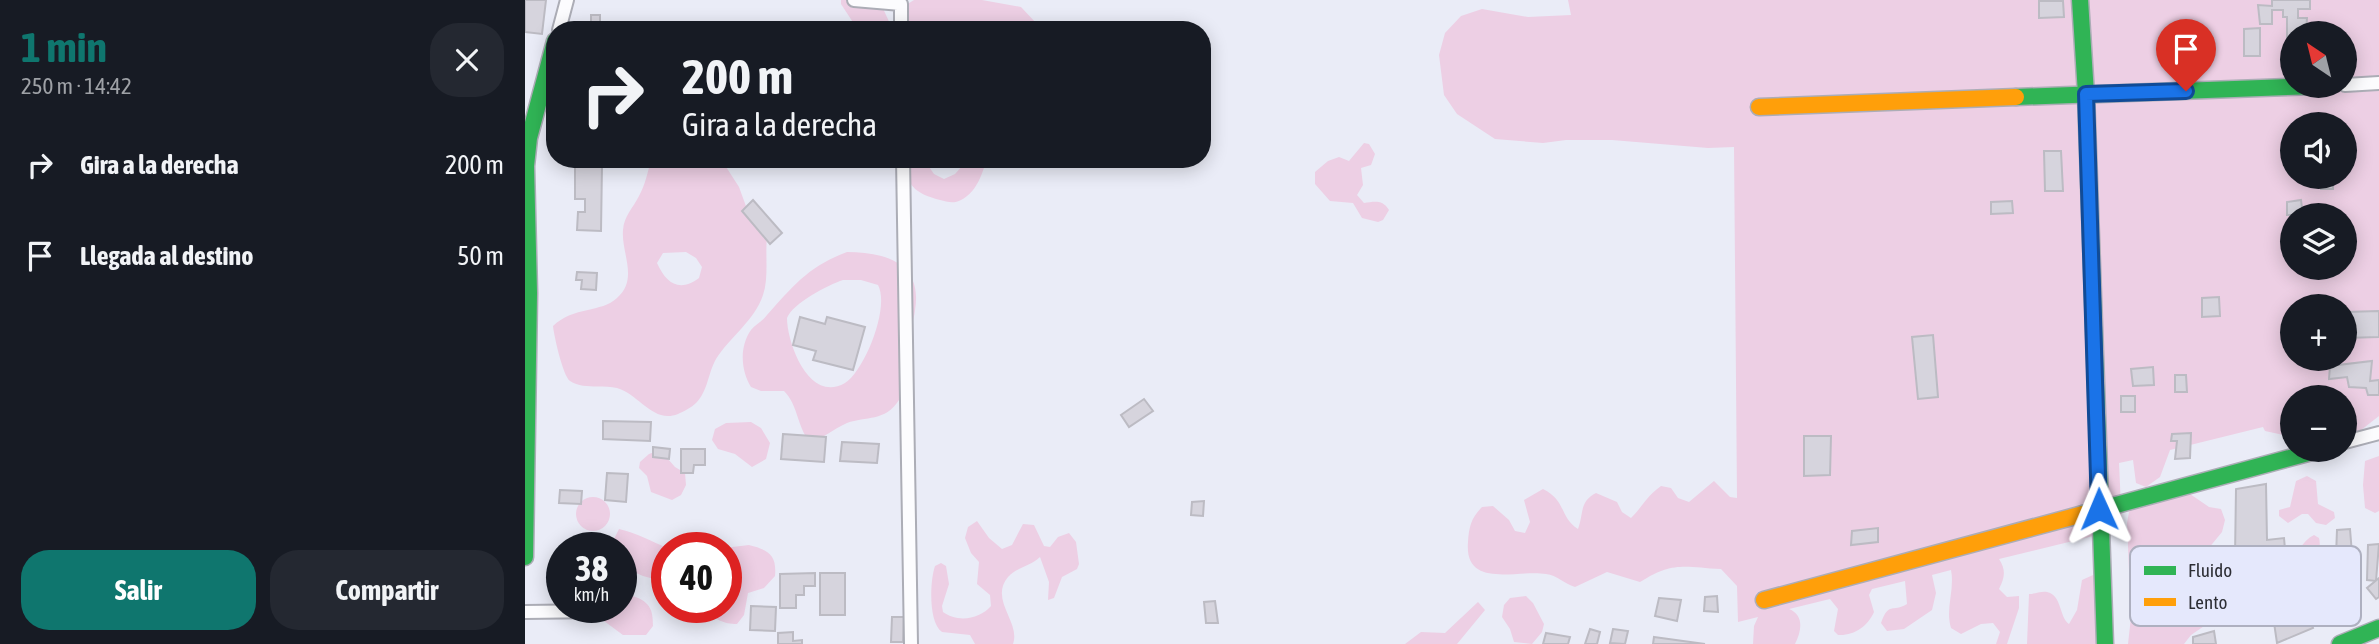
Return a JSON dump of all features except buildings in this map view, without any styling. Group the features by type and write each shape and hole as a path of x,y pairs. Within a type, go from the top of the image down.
{"street":[{"path":"561,21 567,0"},
{"path":"854,0 901,4 901,21"},
{"path":"2080,0 2086,94 2105,644"},
{"path":"525,557 526,166 529,138 546,75"},
{"path":"2357,84 2379,83"},
{"path":"1759,107 2280,87"},
{"path":"903,168 911,644"},
{"path":"2357,439 2379,433"},
{"path":"1764,600 2280,460"},
{"path":"525,612 546,612"},
{"path":"2340,644 2379,628"}],"shaded area":[{"path":"841,0 879,0 889,21 852,21"},
{"path":"914,0 982,0 1021,7 1034,21 905,21 906,5"},
{"path":"1568,0 2379,0 2379,416 2357,433 2357,385 2280,385 2280,434 2265,431 2263,427 2170,450 2160,477 2146,487 2136,483 2133,460 2119,463 2122,529 1999,559 2004,574 1999,589 2007,597 2019,596 2019,608 2007,644 1996,644 2000,632 1993,623 1981,624 1961,634 1951,628 1951,570 1932,575 1936,593 1932,610 1904,629 1887,631 1881,623 1886,612 1907,604 1905,581 1872,589 1869,595 1874,612 1864,626 1850,634 1838,635 1834,631 1838,609 1830,599 1789,609 1797,615 1800,624 1795,644 1753,644 1754,626 1758,617 1738,622 1737,586 1721,569 1670,568 1640,582 1607,572 1575,587 1546,574 1484,572 1475,567 1469,557 1469,532 1475,515 1482,507 1493,506 1509,520 1515,531 1525,533 1530,522 1524,500 1543,489 1556,498 1568,520 1578,529 1584,504 1596,493 1617,502 1622,512 1631,518 1661,486 1671,488 1678,498 1689,502 1714,481 1730,497 1737,498 1734,147 1708,148 1612,140 1543,143 1495,139 1457,114 1444,95 1439,55 1445,33 1461,16 1482,9 1528,17 1571,15"},
{"path":"1364,143 1369,144 1375,154 1371,165 1361,168 1363,185 1357,195 1364,203 1378,202 1386,206 1389,210 1383,220 1378,222 1362,218 1353,203 1330,201 1315,184 1315,172 1328,161 1339,157 1349,161"},
{"path":"649,168 727,168 739,187 751,220 767,236 766,281 759,304 716,359 700,398 694,405 669,416 654,412 617,388 581,385 570,381 562,364 553,326 570,315 611,303 623,291 628,274 623,239 624,225","holes":["686,252 696,258 702,267 699,278 679,285 669,280 657,263 663,253"]},
{"path":"906,168 930,168 934,174 944,179 960,168 984,168 967,197 953,202 918,191 907,176"},
{"path":"847,252 875,254 898,263 913,281 916,294 914,314 904,387 894,407 881,415 847,423 809,441 784,391 761,391 751,387 743,366 743,351 753,328 785,295 812,270","holes":["843,280 861,280 878,285 881,295 881,308 874,337 853,376 845,383 832,387 821,385 811,378 796,355 787,318 796,306 820,290"]},
{"path":"751,422 761,428 770,443 766,459 752,467 735,454 718,449 712,440 715,429 726,423"},
{"path":"660,450 675,467 685,473 686,485 681,495 672,500 651,492 647,476 639,468 640,462 649,454"},
{"path":"2379,456 2379,511 2375,513 2365,508 2363,485 2365,461"},
{"path":"2307,476 2316,481 2318,504 2334,512 2335,518 2326,525 2316,523 2308,514 2302,514 2288,523 2279,516 2279,510 2290,507 2296,481"},
{"path":"2190,494 2209,507 2221,509 2225,520 2222,532 2210,546 2130,546 2130,594 2127,523 2129,512 2137,505"},
{"path":"593,497 605,502 610,514 605,526 593,531 581,526 576,514 581,502"},
{"path":"977,521 989,538 1002,549 1012,545 1023,524 1034,525 1044,546 1050,547 1058,537 1069,533 1076,542 1079,564 1077,569 1062,577 1054,598 1048,600 1049,582 1040,557 1008,577 1002,594 1013,627 1013,644 975,644 970,635 942,632 934,619 932,581 935,566 941,563 946,566 949,584 942,606 943,612 955,618 969,618 981,614 991,606 990,595 977,584 979,562 971,553 965,538 968,527"},
{"path":"637,535 651,541 651,578 637,573"},
{"path":"2314,535 2319,538 2320,546 2302,546"},
{"path":"749,545 770,554 775,576 764,588 748,593 742,618 742,546"},
{"path":"2093,575 2098,577 2096,644 2027,644 2029,594 2052,594 2069,624 2077,610 2082,580"},
{"path":"1526,596 1533,603 1544,624 1542,632 1532,644 1514,642 1502,617 1504,605 1510,598"},
{"path":"637,598 647,604 651,611 653,626 646,635 623,635 607,623 637,623"},
{"path":"1478,602 1485,610 1457,644 1405,644 1421,632 1445,633"},
{"path":"2130,626 2204,626 2184,644 2128,644"}],"traffic: fast":[{"path":"2080,0 2086,94 2105,644"},
{"path":"525,557 529,293 526,166 529,138 546,75"},
{"path":"2016,97 2280,87"},
{"path":"2083,514 2280,461"},
{"path":"2340,644 2379,628"}],"traffic: slow":[{"path":"1759,107 2016,97"},
{"path":"1764,600 2083,514"}],"route":[{"path":"2099,509 2086,94 2186,91"}]}
